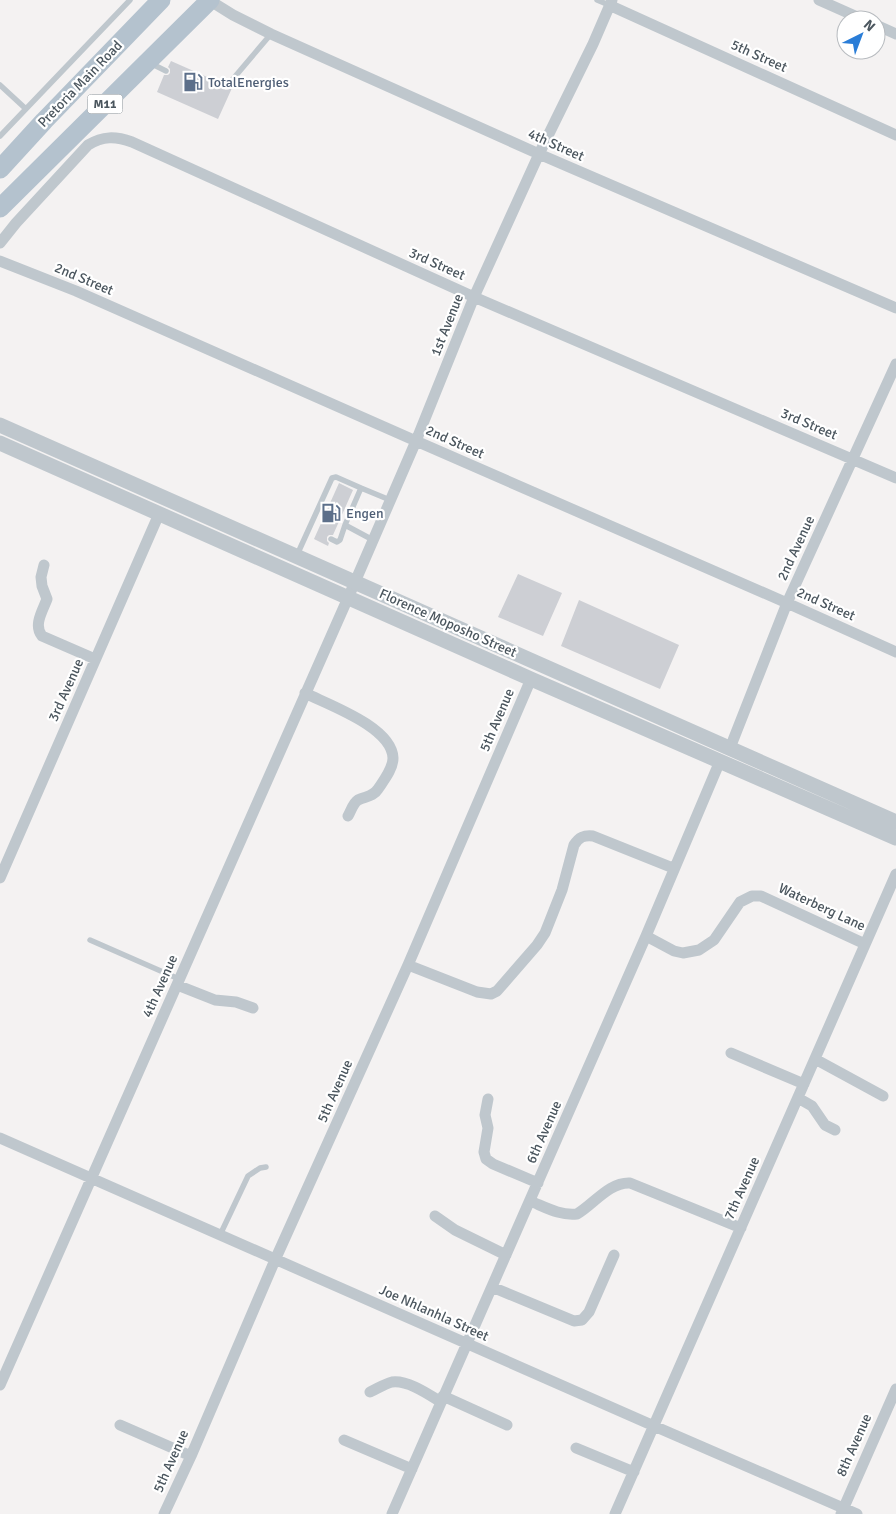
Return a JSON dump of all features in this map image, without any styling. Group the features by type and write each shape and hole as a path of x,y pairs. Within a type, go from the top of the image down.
{"main road":[{"name":"Pretoria Main Road","path":"0,169 161,0"},
{"name":"M11","path":"0,208 210,0"}],"street":[{"name":"4th Street","path":"210,0 233,15 271,34 539,154 896,308"},
{"path":"819,0 842,10"},
{"name":"5th Street","path":"611,3 896,134"},
{"name":"1st Avenue","path":"347,598 416,441 474,297 611,3"},
{"name":"3rd Street","path":"0,243 16,222 88,145 109,137 121,138 474,297 896,478"},
{"name":"2nd Street","path":"0,262 76,291 896,652"},
{"name":"2nd Avenue","path":"730,748 788,603 896,364"},
{"name":"Florence Moposho Street","path":"0,424 896,822"},
{"name":"Florence Moposho Street","path":"0,443 347,598 896,838"},
{"name":"3rd Avenue","path":"0,878 159,514"},
{"path":"44,565 41,577 42,586 47,598 37,626 38,632 42,636 95,659"},
{"name":"4th Avenue","path":"0,1385 347,598"},
{"name":"5th Avenue","path":"164,1514 191,1456 275,1260 408,965 531,679"},
{"path":"305,693 366,722 384,738 393,757 390,770 377,792 357,801 348,816"},
{"name":"6th Avenue","path":"392,1514 646,936 673,868 720,761"},
{"path":"408,965 477,992 491,994 497,992 545,933 562,890 574,845 582,836 593,836 673,868"},
{"name":"7th Avenue","path":"616,1514 896,874"},
{"name":"Waterberg Lane","path":"646,936 683,953 699,950 714,940 740,902 752,896 761,896 865,944"},
{"path":"178,982 215,1000 236,1002 252,1008"},
{"path":"731,1053 804,1084"},
{"path":"815,1059 883,1096"},
{"path":"798,1098 812,1106 824,1124 835,1130"},
{"path":"488,1099 485,1115 488,1128 484,1152 486,1159 493,1164 538,1183"},
{"name":"Joe Nhlanhla Street","path":"0,1138 467,1343 842,1511 857,1514"},
{"path":"530,1201 559,1213 577,1214 616,1186 630,1183 741,1228"},
{"path":"435,1216 455,1230 506,1255"},
{"path":"492,1287 574,1321 582,1320 589,1312 614,1255"},
{"path":"370,1392 386,1384 401,1382 507,1425"},
{"name":"8th Avenue","path":"842,1511 896,1389"},
{"path":"120,1425 191,1456"},
{"path":"344,1440 412,1469"},
{"path":"576,1448 634,1472"}],"lane":[{"path":"0,136 130,0"},
{"path":"597,0 611,3"},
{"path":"227,86 271,34"},
{"path":"148,62 166,71"},
{"path":"0,85 26,109"},
{"path":"296,556 332,478 336,477 390,500"},
{"path":"331,539 336,542 340,540 361,488"},
{"path":"345,525 373,540"},
{"path":"309,530 317,533"},
{"path":"90,940 178,982"},
{"path":"220,1235 248,1176 254,1170 266,1167"}],"building":[{"path":"171,61 223,84 223,88 226,90 232,88 218,119 157,92 164,75 170,73 168,67"},
{"path":"339,483 353,490 333,535 327,537 328,546 314,539"},
{"path":"518,574 562,593 543,636 498,617"},
{"path":"579,600 679,645 660,689 561,646"}],"place":[{"name":"TotalEnergies","path":"193,82"},
{"name":"Engen","path":"331,513"}]}
